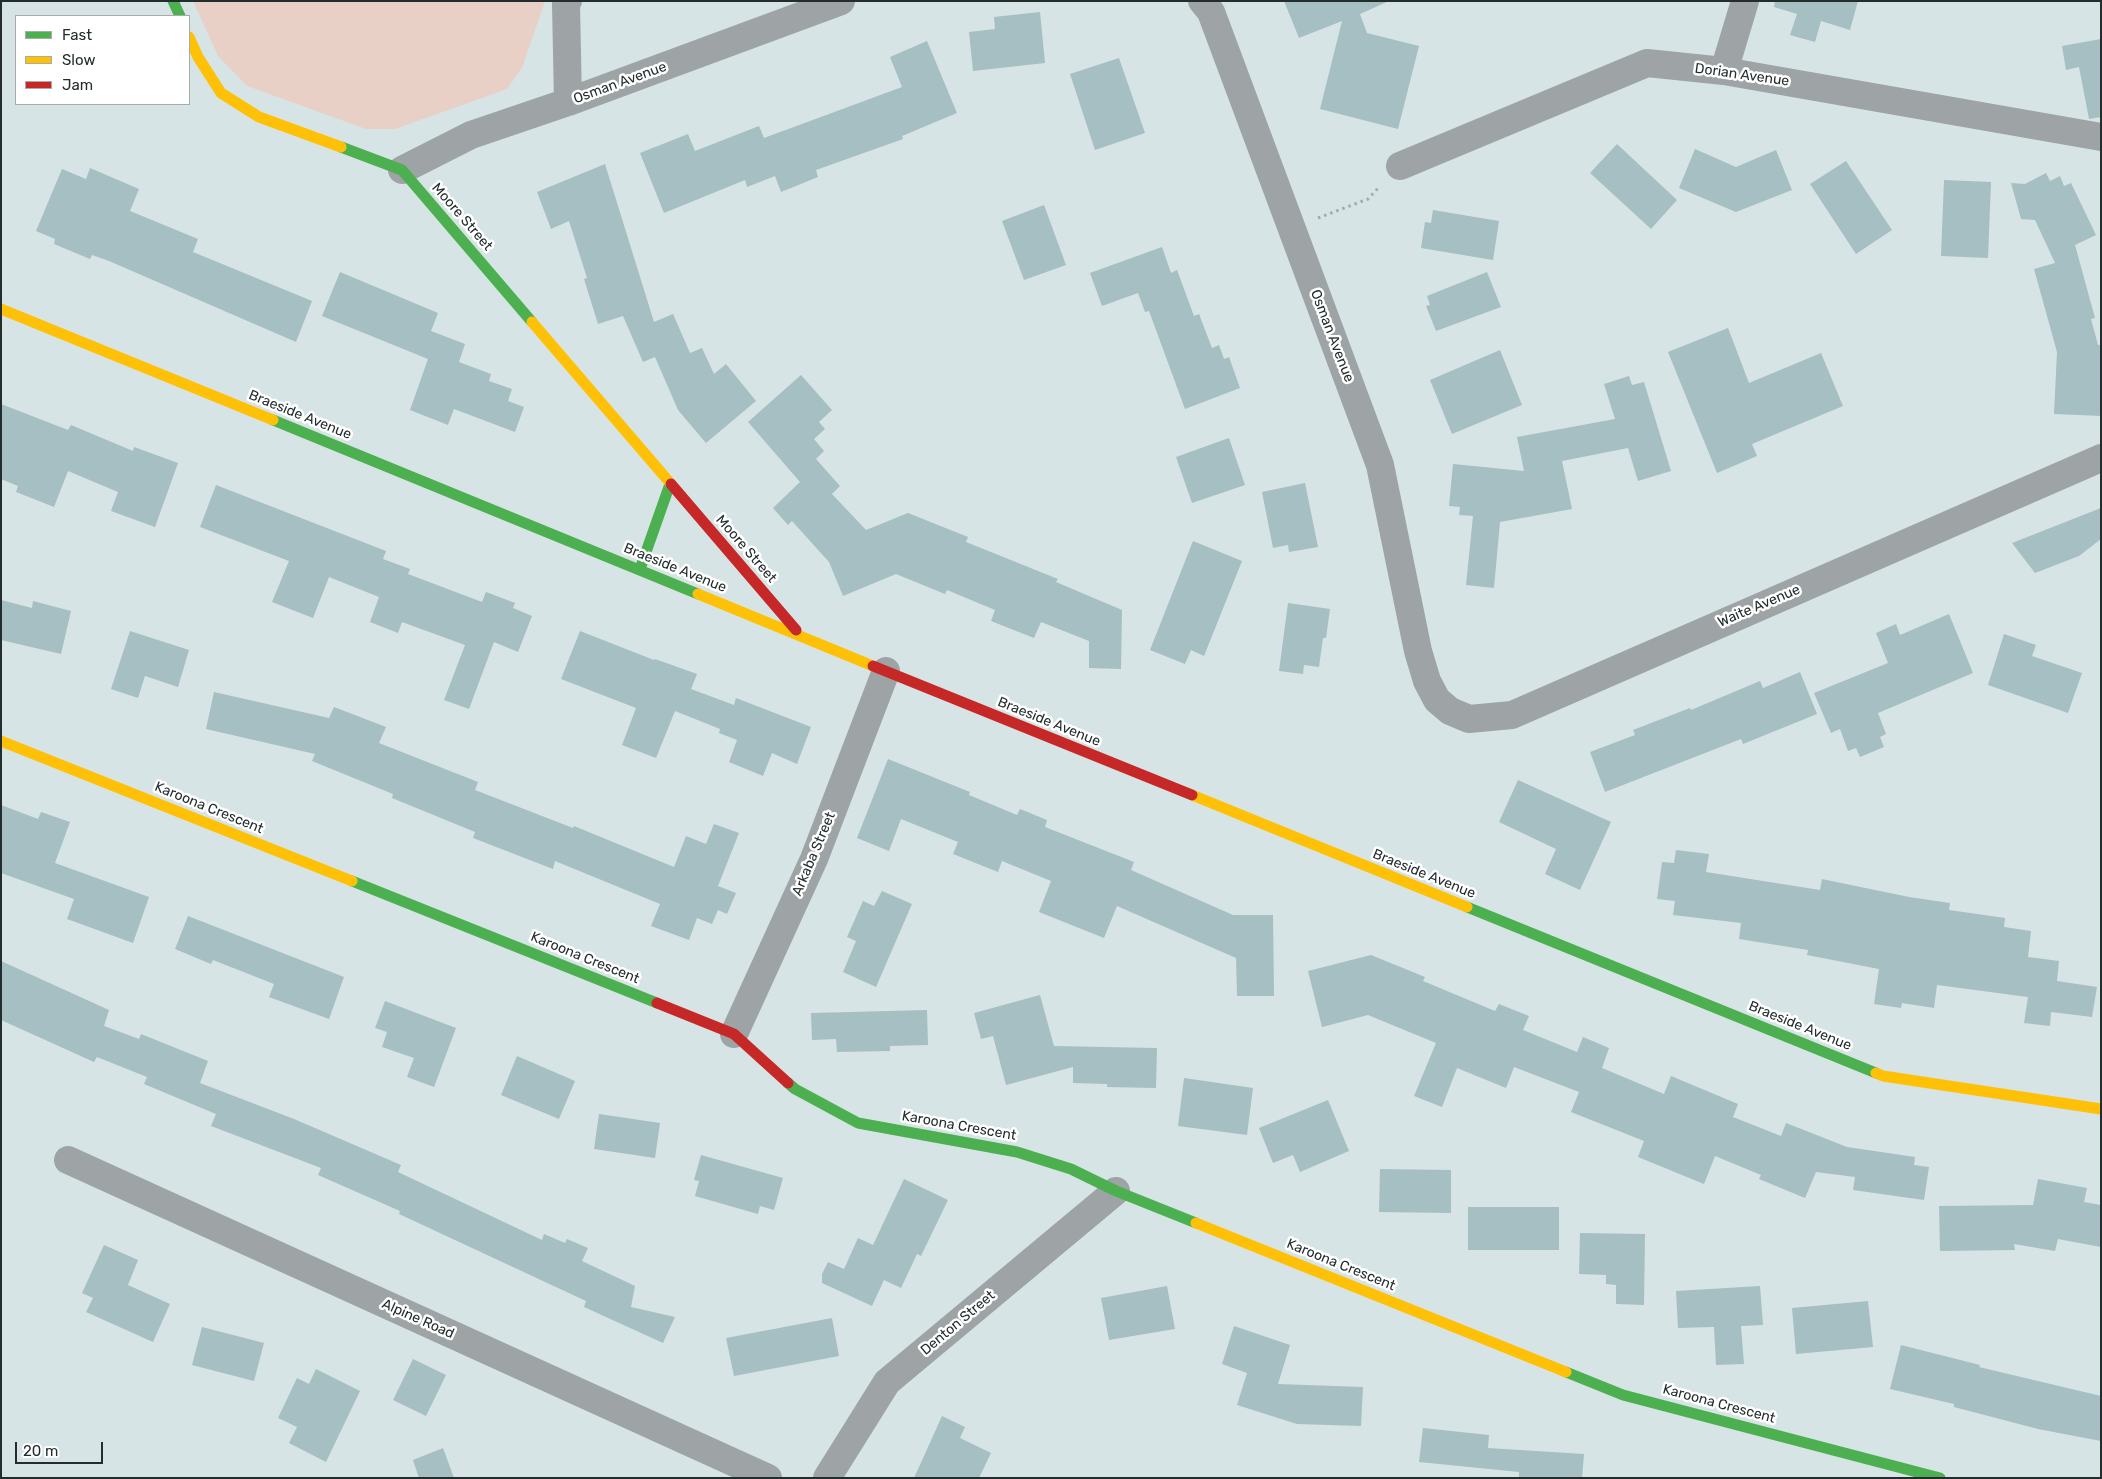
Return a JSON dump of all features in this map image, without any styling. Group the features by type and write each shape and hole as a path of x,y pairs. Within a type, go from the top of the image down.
{"street":[{"path":"173,1 180,15"},
{"path":"568,1 566,4 568,102"},
{"name":"Osman Avenue","path":"402,170 471,135 568,102 841,1"},
{"name":"Osman Avenue","path":"1202,1 1210,12 1380,465 1418,651 1427,681"},
{"path":"1724,71 1745,1"},
{"name":"Moore Street","path":"190,39 198,57 221,93 259,117 402,170 800,635"},
{"name":"Dorian Avenue","path":"1400,166 1647,63 1724,71 2101,136"},
{"name":"Braeside Avenue","path":"1,309 1883,1076 2101,1110"},
{"name":"Waite Avenue","path":"1427,681 1437,700 1450,712 1469,719 1512,715 2101,458"},
{"path":"640,570 670,484"},
{"name":"Arkaba Street","path":"734,1034 814,859 886,671"},
{"name":"Karoona Crescent","path":"1,741 734,1034 795,1089 858,1123 1017,1152 1071,1169 1116,1191 1623,1395 1940,1478"},
{"name":"Alpine Road","path":"68,1160 768,1478"},
{"name":"Denton Street","path":"827,1478 887,1382 1116,1191"}],"path":[{"path":"1292,229 1368,199 1400,166"}],"shaded area":[{"path":"193,1 545,1 522,68 507,89 395,129 366,129 247,86 218,56"}],"building":[{"path":"1284,1 1389,1 1360,14 1367,33 1419,46 1398,129 1320,109 1342,21 1299,38"},
{"path":"1775,1 1858,1 1850,30 1821,21 1815,42 1790,35 1797,14 1774,7"},
{"path":"1040,12 1045,63 973,71 969,32 995,29 994,17"},
{"path":"2101,39 2101,117 2089,119 2079,67 2066,70 2062,46"},
{"path":"927,41 957,113 902,136 903,139 816,170 818,177 781,192 775,176 747,187 745,180 664,213 640,153 688,134 695,151 759,126 764,138 902,87 890,57"},
{"path":"1119,58 1145,133 1095,150 1070,74"},
{"path":"1617,144 1677,200 1651,229 1590,173"},
{"path":"1695,149 1736,167 1776,150 1792,190 1736,212 1679,188"},
{"path":"1846,161 1892,230 1856,254 1810,184"},
{"path":"605,164 654,322 673,314 690,353 702,348 714,374 726,364 756,401 706,443 678,410 655,357 643,362 623,316 598,324 584,279 587,278 569,221 551,229 537,192"},
{"path":"90,168 139,189 130,211 198,239 193,252 312,301 296,342 109,261 92,255 90,259 54,244 55,239 36,231 62,169 86,179"},
{"path":"2046,173 2050,181 2060,176 2064,186 2071,183 2096,235 2075,245 2095,318 2091,319 2098,345 2101,345 2101,416 2054,414 2057,352 2034,269 2055,263 2035,220 2021,219 2011,183 2025,184"},
{"path":"1944,180 1991,182 1988,258 1941,256"},
{"path":"1044,205 1066,265 1024,280 1002,221"},
{"path":"1433,210 1499,221 1493,260 1421,248 1425,222 1431,223"},
{"path":"1162,247 1171,273 1177,270 1194,316 1199,314 1212,348 1219,345 1224,359 1229,357 1240,388 1185,409 1149,311 1145,312 1138,293 1102,306 1090,273"},
{"path":"340,272 438,313 431,331 465,344 459,362 491,374 489,381 512,389 508,401 524,407 515,432 454,409 448,425 410,410 428,359 322,316"},
{"path":"1487,272 1501,307 1436,331 1426,306 1430,305 1427,296"},
{"path":"1728,328 1749,383 1821,353 1843,406 1752,444 1757,456 1717,473 1668,352"},
{"path":"1500,350 1522,405 1452,434 1430,380"},
{"path":"801,375 832,410 819,422 825,429 814,439 824,451 816,459 840,486 832,494 866,530 908,513 968,537 966,542 1058,579 1056,582 1122,610 1121,669 1089,668 1089,641 1041,622 1034,638 991,621 995,610 947,590 945,594 896,574 843,596 829,562 792,521 788,525 773,508 800,482 748,422"},
{"path":"1629,376 1632,385 1644,382 1671,471 1638,481 1628,448 1562,461 1572,509 1500,522 1494,588 1466,585 1473,516 1459,515 1460,507 1449,506 1453,464 1524,471 1517,437 1615,419 1604,384"},
{"path":"1,404 68,430 71,425 133,451 134,447 178,463 155,527 111,511 118,492 68,471 54,507 16,492 18,486 1,479"},
{"path":"1229,438 1245,485 1192,503 1176,457"},
{"path":"1305,483 1318,547 1289,552 1288,545 1273,548 1262,492"},
{"path":"216,485 386,551 383,559 410,569 408,574 482,602 486,592 515,603 513,608 532,616 518,652 494,642 469,709 444,700 465,645 402,622 398,633 370,622 379,597 329,577 313,618 272,602 289,561 200,527"},
{"path":"2101,508 2101,539 2079,556 2035,573 2012,543"},
{"path":"1193,541 1242,561 1204,656 1191,650 1185,664 1150,650"},
{"path":"1,600 32,608 33,601 71,611 61,654 1,640"},
{"path":"1288,603 1330,609 1319,667 1304,665 1303,674 1279,671"},
{"path":"1949,614 1973,673 1878,713 1886,734 1880,737 1884,747 1860,757 1856,748 1848,751 1840,729 1831,733 1814,693 1888,663 1876,633 1896,624 1900,635"},
{"path":"130,631 189,650 178,687 145,676 138,698 111,689"},
{"path":"580,631 654,660 697,674 691,689 734,705 736,698 811,727 797,764 772,753 763,776 729,762 737,740 719,733 720,729 675,711 656,758 622,745 636,708 561,679"},
{"path":"2004,634 2036,645 2032,656 2082,673 2068,713 1988,685"},
{"path":"1800,672 1817,714 1743,744 1741,739 1605,792 1590,752 1635,735 1633,730 1690,708 1691,710 1760,681 1763,688"},
{"path":"214,692 329,718 334,707 386,727 379,743 478,782 475,790 573,828 574,826 674,867 686,836 706,844 714,824 739,833 718,886 736,893 727,914 718,910 712,924 697,918 689,940 651,926 660,904 555,861 553,869 473,838 475,832 392,798 393,794 312,761 315,754 206,729"},
{"path":"888,759 970,792 969,795 1017,815 1020,809 1047,820 1045,827 1134,862 1131,870 1233,915 1273,915 1274,996 1237,996 1236,958 1117,906 1104,938 1039,912 1051,881 1002,861 998,872 953,854 958,842 901,819 889,851 857,838"},
{"path":"1518,780 1611,822 1580,890 1545,874 1556,849 1499,822"},
{"path":"1,805 38,819 41,812 70,822 55,863 149,897 133,943 67,919 74,899 1,873"},
{"path":"1676,850 1709,854 1706,872 1820,890 1822,879 1909,897 1950,903 1949,910 2005,918 2004,927 2031,931 2028,957 2059,961 2057,981 2097,987 2092,1017 2051,1012 2050,1026 2024,1023 2028,997 1937,985 1934,1008 1902,1003 1901,1008 1874,1004 1879,969 1807,955 1808,950 1739,939 1741,923 1673,915 1675,901 1657,899 1662,862 1674,863"},
{"path":"882,891 912,904 876,987 843,972 856,941 847,937 863,901 874,906"},
{"path":"188,916 344,977 329,1019 269,997 274,984 213,960 211,964 175,949"},
{"path":"1371,955 1425,977 1423,981 1495,1011 1499,1004 1529,1016 1523,1030 1577,1052 1583,1037 1609,1048 1602,1068 1664,1094 1671,1076 1738,1104 1733,1117 1781,1136 1786,1123 1847,1147 1915,1157 1914,1165 1929,1167 1924,1200 1853,1190 1855,1177 1816,1172 1805,1198 1759,1179 1761,1175 1715,1156 1704,1184 1638,1157 1644,1141 1571,1112 1579,1092 1514,1067 1506,1088 1457,1068 1442,1107 1414,1096 1436,1043 1368,1015 1322,1027 1308,971"},
{"path":"1,961 109,1010 104,1026 139,1039 141,1034 208,1061 200,1083 294,1119 401,1165 398,1172 542,1240 544,1234 565,1243 567,1239 588,1248 582,1261 635,1286 631,1307 675,1317 663,1343 584,1307 586,1301 399,1214 400,1211 318,1175 321,1168 211,1126 216,1114 144,1084 147,1077 97,1057 94,1062 1,1020"},
{"path":"1040,995 1054,1046 1157,1048 1156,1088 1107,1087 1107,1084 1073,1083 1073,1067 1006,1085 993,1036 981,1039 974,1013"},
{"path":"385,1001 456,1028 434,1087 407,1077 414,1058 382,1047 387,1032 375,1028"},
{"path":"927,1010 928,1045 890,1046 890,1051 837,1052 836,1039 812,1040 811,1013"},
{"path":"517,1056 575,1081 559,1119 501,1095"},
{"path":"1184,1078 1253,1088 1247,1135 1178,1126"},
{"path":"1328,1100 1349,1151 1300,1172 1293,1155 1273,1163 1259,1128"},
{"path":"599,1114 660,1123 655,1158 594,1149"},
{"path":"701,1155 783,1178 774,1210 760,1206 758,1214 695,1196 699,1181 694,1180"},
{"path":"1380,1169 1451,1170 1451,1213 1379,1212"},
{"path":"904,1179 948,1200 921,1256 917,1254 901,1288 884,1280 872,1306 822,1283 822,1274 828,1262 844,1269 858,1238 873,1245"},
{"path":"2038,1179 2087,1188 2084,1202 2101,1205 2101,1247 2058,1239 2055,1251 2014,1244 2015,1250 1940,1251 1939,1206 2033,1205"},
{"path":"1468,1207 1559,1207 1559,1250 1468,1250"},
{"path":"1580,1233 1645,1234 1644,1305 1616,1304 1616,1285 1606,1284 1606,1275 1579,1274"},
{"path":"104,1245 138,1260 128,1285 170,1304 153,1342 86,1312 93,1298 82,1293"},
{"path":"1167,1286 1175,1329 1109,1340 1101,1298"},
{"path":"1760,1286 1763,1325 1741,1326 1744,1364 1716,1365 1714,1327 1678,1328 1676,1291"},
{"path":"1868,1301 1873,1347 1796,1354 1792,1308"},
{"path":"832,1318 839,1356 734,1376 726,1338"},
{"path":"1234,1326 1290,1345 1278,1384 1363,1387 1361,1426 1297,1424 1237,1405 1247,1373 1222,1364"},
{"path":"202,1327 264,1343 254,1381 192,1365"},
{"path":"1901,1345 1980,1365 1979,1367 2101,1396 2101,1441 2038,1429 1954,1407 1954,1404 1890,1389"},
{"path":"413,1359 446,1375 426,1416 393,1400"},
{"path":"316,1369 360,1391 326,1462 289,1443 297,1427 278,1418 297,1378 309,1384"},
{"path":"942,1416 965,1427 960,1438 991,1453 979,1478 914,1478"},
{"path":"1423,1428 1489,1435 1488,1448 1584,1454 1582,1478 1519,1478 1519,1472 1419,1462"},
{"path":"443,1448 454,1478 419,1478 413,1460"}],"traffic: fast":[{"path":"173,1 180,15"},
{"path":"341,147 402,170 532,322"},
{"path":"273,420 698,594"},
{"path":"640,569 670,484"},
{"path":"352,881 657,1003"},
{"path":"1467,907 1876,1073"},
{"path":"788,1083 795,1089 858,1123 1017,1152 1071,1169 1116,1191 1196,1223"},
{"path":"1566,1372 1623,1395 1940,1478"}],"traffic: slow":[{"path":"190,39 198,57 221,93 259,117 341,147"},
{"path":"1,309 273,420"},
{"path":"532,322 671,484"},
{"path":"698,594 873,666"},
{"path":"1,741 352,881"},
{"path":"1192,795 1467,907"},
{"path":"1876,1073 1883,1076 2101,1109"},
{"path":"1196,1223 1566,1372"}],"traffic: jam":[{"path":"671,484 796,630"},
{"path":"873,666 1192,795"},
{"path":"657,1003 734,1034 788,1083"}]}
